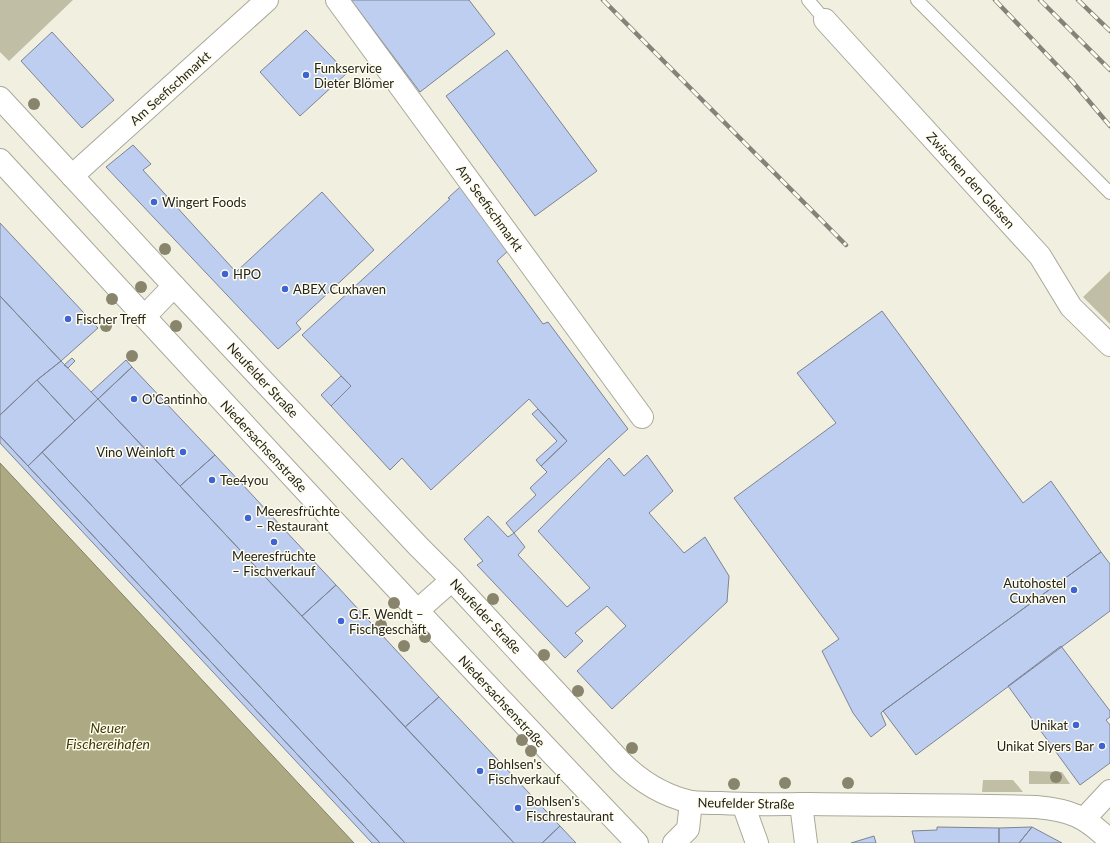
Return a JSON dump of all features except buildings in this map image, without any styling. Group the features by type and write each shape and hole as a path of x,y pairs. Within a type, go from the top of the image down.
{"street":[{"name":"Am Seefischmarkt","path":"72,176 267,0"},
{"name":"Am Seefischmarkt","path":"337,0 642,417"},
{"name":"Zwischen den Gleisen","path":"825,20 1040,256 1071,307 1110,345"},
{"name":"Neufelder Straße","path":"0,98 174,286 631,772 653,787 692,802 1052,808 1070,812 1084,819 1109,838"},
{"name":"Niedersachsenstraße","path":"0,160 144,317 535,736 637,843"},
{"path":"144,317 174,286"},
{"path":"418,610 452,580"},
{"path":"1084,819 1110,791"},
{"path":"674,843 688,829 692,802"},
{"path":"744,804 757,843"},
{"path":"801,804 806,843"}],"lane":[{"path":"808,0 825,20"},
{"path":"917,0 1110,193"}],"shaded area":[{"path":"0,0 73,0 9,61 0,52"},
{"path":"1110,271 1110,324 1083,297"},
{"path":"1029,771 1062,772 1070,784 1029,784"},
{"path":"983,780 1013,780 1023,792 982,792"}],"water":[{"name":"Neuer Fischereihafen","path":"0,463 354,843 0,843"}],"railway":[{"path":"603,0 846,245"},
{"path":"995,0 1072,81 1110,126"},
{"path":"1040,0 1110,70"},
{"path":"1078,0 1110,31"}],"place":[{"name":"Funkservice Dieter Blömer","path":"306,75"},
{"name":"Wingert Foods","path":"154,202"},
{"name":"HPO","path":"225,274"},
{"name":"ABEX Cuxhaven","path":"285,289"},
{"name":"Fischer Treff","path":"68,319"},
{"name":"O'Cantinho","path":"134,399"},
{"name":"Vino Weinloft","path":"183,452"},
{"name":"Tee4you","path":"212,480"},
{"name":"Meeresfrüchte – Restaurant","path":"248,518"},
{"name":"Meeresfrüchte – Fischverkauf","path":"274,542"},
{"name":"Autohostel Cuxhaven","path":"1074,590"},
{"name":"G.F. Wendt – Fischgeschäft","path":"341,621"},
{"name":"Unikat","path":"1076,725"},
{"name":"Unikat Slyers Bar","path":"1102,746"},
{"name":"Bohlsen's Fischverkauf","path":"480,771"},
{"name":"Bohlsen's Fischrestaurant","path":"518,808"}]}
